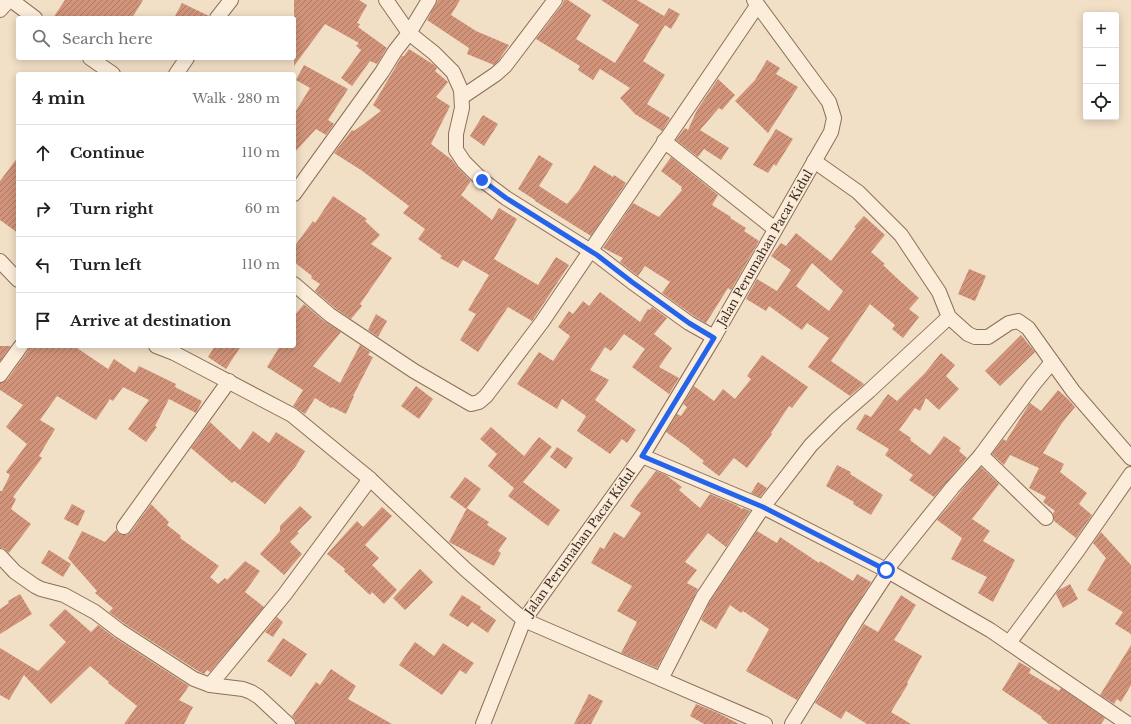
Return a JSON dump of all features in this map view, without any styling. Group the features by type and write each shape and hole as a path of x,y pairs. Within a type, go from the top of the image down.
{"street":[{"path":"0,10 10,0 32,16"},
{"path":"219,16 231,0"},
{"path":"386,0 409,33 434,53 453,72 461,90 462,97 462,108 456,134 456,150 464,162 482,180 506,198 591,251 689,323 714,338"},
{"path":"296,191 382,72 395,50 409,33 429,0"},
{"path":"462,97 496,74 505,66 555,0"},
{"path":"296,286 336,319 414,371 471,404 479,402 486,396 542,322 591,251 755,3"},
{"name":"Jalan Perumahan Pacar Kidul","path":"483,724 524,620 642,456 714,338 831,132 834,118 829,102 755,3"},
{"path":"93,60 110,72"},
{"path":"177,72 186,60"},
{"path":"664,141 775,229"},
{"path":"814,161 858,192 901,235 940,292 949,317 968,334 976,337 988,337 1009,323 1018,321 1028,328 1073,391 1131,458"},
{"path":"0,261 16,278"},
{"path":"661,679 703,597 763,507 811,445 837,419 949,317"},
{"path":"0,375 20,348"},
{"path":"177,349 229,381 292,415 370,479 465,570 524,620 765,724"},
{"path":"792,724 884,578 886,570 952,488 981,455 1052,362"},
{"path":"124,527 229,381"},
{"path":"981,455 1046,518"},
{"path":"642,456 763,507 886,570 990,630 1112,719 1129,722"},
{"path":"1009,643 1078,550 1131,474"},
{"path":"210,684 285,594 370,479"},
{"path":"0,556 15,572 35,586 40,589 64,595 85,606 120,631 194,679 210,684 243,689 251,692 288,724"}],"building":[{"path":"65,0 143,0 133,16 54,16"},
{"path":"294,0 359,0 367,5 357,23 360,24 358,27 387,48 377,64 370,61 352,86 341,78 361,50 356,46 359,43 325,24 294,66 294,60 296,60 296,16 294,16"},
{"path":"438,0 460,0 451,15 476,31 509,45 494,65 467,54 469,48 427,20"},
{"path":"564,0 568,0 591,15 576,39 615,63 639,25 601,0 637,0 664,16 669,8 680,14 671,29 665,25 643,61 665,75 647,104 670,118 662,131 635,114 620,98 630,88 600,69 593,80 578,70 580,66 536,39 562,5"},
{"path":"182,3 209,16 175,16"},
{"path":"409,49 434,65 437,68 435,71 448,82 436,97 450,106 431,144 452,160 471,181 461,195 492,220 499,208 517,219 494,259 538,285 556,257 569,265 532,321 508,307 478,352 460,340 476,314 468,310 489,275 463,260 458,268 440,258 442,256 418,239 425,229 403,213 409,206 361,170 334,153 352,130 354,131 381,111 373,105 402,56 404,56"},
{"path":"767,60 780,68 776,74 798,87 768,133 735,101 755,80"},
{"path":"304,65 348,89 328,120 334,124 326,135 316,129 296,151 296,111 310,88 296,80"},
{"path":"718,79 735,95 722,110 719,108 700,130 729,148 721,160 704,149 698,157 676,140 685,128 688,130 697,110"},
{"path":"483,115 498,124 484,146 470,136"},
{"path":"776,129 793,139 776,166 774,164 768,173 753,165"},
{"path":"539,155 553,164 539,186 567,204 579,190 594,165 626,183 591,236 518,189"},
{"path":"671,157 718,195 712,205 746,228 744,231 759,241 731,290 728,288 706,323 662,293 670,282 645,266 638,276 620,262 623,258 603,248 633,203 659,217 682,190 682,187 661,171"},
{"path":"16,160 16,232 0,220 0,181"},
{"path":"333,196 367,219 365,221 380,235 371,244 392,258 360,304 362,306 351,319 315,291 320,284 311,278 312,276 296,264 296,244 313,221 315,223"},
{"path":"864,216 885,235 871,252 919,298 909,309 919,317 903,338 892,329 895,325 870,304 831,361 864,384 850,396 808,367 829,338 807,323 802,330 769,306 766,311 746,299 757,279 777,291 791,270 771,256 781,243 786,246 796,233 831,261 856,228 854,227","holes":["812,263 843,291 829,311 796,286"]},
{"path":"969,269 986,276 975,301 958,294"},
{"path":"600,292 640,322 648,309 650,310 652,307 667,318 654,334 672,348 659,367 679,378 669,394 632,367 645,349 624,334 611,351 605,347 590,370 609,380 595,400 636,430 627,443 622,439 610,454 577,431 586,416 562,399 557,409 517,384 539,352 553,361 570,336 558,327 569,311 573,314 583,301 589,306"},
{"path":"304,304 324,321 341,332 313,366 340,383 360,345 370,352 368,355 373,357 353,396 346,414 332,407 331,408 315,398 305,414 293,406 303,390 267,367 279,348 296,348 296,314"},
{"path":"376,314 387,321 378,337 368,330"},
{"path":"1021,335 1035,352 1000,386 985,371"},
{"path":"0,346 11,346 0,361"},
{"path":"29,348 77,348 108,369 114,359 135,373 139,366 176,384 175,387 202,401 196,413 169,399 155,426 157,427 146,442 128,429 149,400 123,387 113,401 110,399 96,420 57,396 40,420 55,429 39,456 42,458 13,497 16,499 11,509 31,524 9,553 3,548 0,548 0,491 2,491 10,475 6,472 27,444 6,427 23,405 0,390 0,383 7,380"},
{"path":"214,348 240,348 226,369 208,357"},
{"path":"941,353 955,365 946,376 959,389 939,410 926,398 920,411 915,408 899,430 911,438 910,440 930,455 944,436 961,448 959,451 967,458 934,497 909,480 913,475 885,455 889,449 856,429 865,414 871,417 888,394 897,401 925,373"},
{"path":"762,355 808,387 792,408 789,406 771,433 772,434 747,468 734,458 719,476 702,463 704,461 690,449 666,432 677,414 681,416 687,407 683,404 694,386 714,401 723,389 735,399 751,379 747,376"},
{"path":"416,386 433,399 419,419 401,406"},
{"path":"1058,390 1075,407 1062,423 1043,453 1064,464 1060,472 1087,493 1079,504 1092,515 1076,538 1054,521 1053,513 1055,511 1043,502 1046,497 1029,488 1039,468 1010,455 1004,465 992,454 1003,439 1006,441 1030,403 1041,411"},
{"path":"210,422 240,450 253,431 269,443 276,432 305,451 296,466 265,504 234,481 232,483 191,448"},
{"path":"491,427 524,456 539,437 552,447 523,482 560,510 548,526 508,496 514,488 488,466 497,454 480,439"},
{"path":"557,447 573,458 566,469 550,457"},
{"path":"837,465 851,472 850,474 883,495 871,515 853,504 854,502 826,486"},
{"path":"981,467 999,484 972,519 990,531 983,541 1015,560 993,602 978,593 987,577 951,559 962,538 937,520"},
{"path":"656,471 666,475 682,487 679,490 700,508 710,494 742,509 743,508 750,511 726,547 708,533 685,562 697,570 687,583 698,589 657,668 621,653 637,622 617,611 632,586 591,563 600,547 604,549 614,532 624,538 641,513 630,506"},
{"path":"465,477 481,489 466,509 450,497"},
{"path":"758,482 767,488 760,497 751,493"},
{"path":"72,504 85,511 78,526 64,519"},
{"path":"151,504 169,522 167,525 181,536 180,538 219,566 210,577 218,584 225,578 227,580 245,561 260,571 245,592 264,607 210,672 207,670 204,674 125,624 109,612 113,608 95,593 97,591 68,558 82,531 105,542 116,530 119,534 127,535 131,532"},
{"path":"300,506 312,517 297,532 299,533 290,542 302,554 284,575 260,554 280,531 280,526"},
{"path":"382,507 392,516 365,545 379,558 372,565 397,590 384,604 372,592 370,595 344,571 345,569 327,554 357,521 363,527"},
{"path":"467,508 489,522 487,525 507,538 498,551 501,553 494,566 449,542"},
{"path":"757,531 777,543 780,537 819,563 820,561 853,581 857,574 871,582 797,700 746,671 769,629 743,611 741,613 730,605 716,629 701,620 710,601"},
{"path":"1101,532 1131,565 1131,634 1115,624 1123,612 1087,590 1106,558 1093,543"},
{"path":"49,550 71,564 63,577 41,563"},
{"path":"420,569 433,582 405,610 393,598"},
{"path":"1070,584 1078,599 1063,608 1056,594 1059,590"},
{"path":"20,594 32,614 0,634 0,609 9,603 8,601"},
{"path":"462,595 481,607 480,609 496,620 488,633 472,622 468,627 449,615"},
{"path":"901,595 916,605 894,640 922,656 907,683 908,684 891,712 911,724 867,724 846,711 841,719 815,703 864,624 878,632"},
{"path":"65,609 91,632 98,625 115,638 189,686 179,700 193,707 184,724 124,724 137,706 108,683 109,682 90,666 51,704 24,675 9,700 0,695 0,648 38,671 66,642 49,625"},
{"path":"277,617 283,622 273,637 265,632"},
{"path":"283,638 307,654 291,677 267,661"},
{"path":"415,642 434,656 443,643 474,663 466,674 460,670 442,695 399,665"},
{"path":"1131,645 1131,685 1121,702 1117,699 1114,704 1100,695"},
{"path":"1019,662 1031,669 1029,673 1059,691 1061,688 1105,718 1101,724 1049,724 1041,718 1042,717 1002,690"},
{"path":"331,669 356,686 348,699 392,724 296,724 296,721 292,716 316,682 320,685"},
{"path":"589,694 603,701 591,724 574,724"},
{"path":"696,704 739,724 704,724 690,716"}],"route":[{"path":"482,180 506,198 597,255 689,323 714,338 642,456 785,517 886,570"}]}
